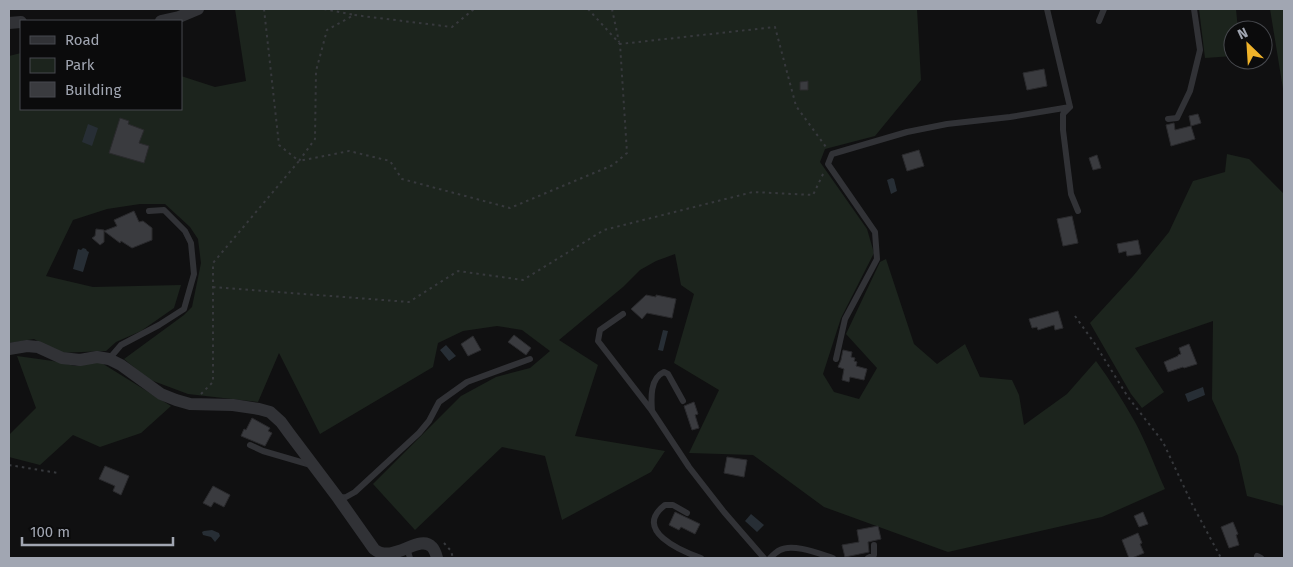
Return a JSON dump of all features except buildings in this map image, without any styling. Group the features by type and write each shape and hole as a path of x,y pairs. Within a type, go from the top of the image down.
{"street":[{"path":"166,20 198,9"},
{"path":"9,349 27,346 38,347 62,358 80,360 97,357 109,359 161,394 190,404 233,405 270,412 290,432 374,549 379,553 409,553 422,543 429,544 434,548 437,558"}],"lane":[{"path":"1047,9 1070,107"},
{"path":"1099,21 1104,9"},
{"path":"1168,119 1177,118 1190,91 1200,50 1194,9"},
{"path":"836,359 844,320 877,259 875,232 828,164 832,154 915,130 1070,107"},
{"path":"1070,107 1063,114 1063,130 1071,194 1078,211"},
{"path":"109,359 121,345 159,326 184,309 194,274 191,243 185,231 164,210 149,211"},
{"path":"623,314 600,330 598,341 652,411 689,467 724,512 764,558"},
{"path":"338,498 346,497 362,486 419,433 429,421 440,402 453,392 467,382 530,359"},
{"path":"652,411 651,394 654,382 664,372 674,381 683,400"},
{"path":"250,445 263,451 314,466"},
{"path":"687,514 673,505 665,505 655,517 654,527 666,541 686,553 701,558"},
{"path":"868,558 874,555 874,545"},
{"path":"770,558 781,549 793,548 813,551 833,558"}],"path":[{"path":"264,9 279,145 299,161 350,151 390,161 402,179 510,208 613,165 627,153 620,44 612,9"},
{"path":"324,9 354,15 452,28 474,9"},
{"path":"588,9 620,44"},
{"path":"190,404 213,382 213,263 299,161 315,139 316,71 327,30 354,15"},
{"path":"620,44 775,27 796,106 832,154"},
{"path":"213,287 410,302 458,272 523,280 604,230 753,192 814,195 828,164"},
{"path":"1075,316 1128,396 1163,442 1192,504 1221,558"},
{"path":"9,465 58,473"}],"green space":[{"path":"235,9 917,9 921,80 875,136 825,149 820,162 867,229 874,253 841,318 823,374 834,392 859,399 877,368 846,334 880,262 886,259 914,344 937,364 965,344 980,377 1012,380 1019,395 1024,425 1067,394 1096,361 1135,422 1165,489 1102,517 948,552 824,507 753,455 689,453 719,390 674,363 694,294 681,285 675,254 656,261 640,270 623,287 559,340 598,365 575,436 665,451 651,472 562,520 545,456 502,447 415,530 373,484 461,396 496,377 530,368 550,351 522,330 497,326 463,331 438,343 433,367 320,434 279,353 258,402 188,394 148,379 124,359 192,307 201,263 198,239 190,227 165,204 140,204 107,209 73,220 46,276 93,287 181,285 174,308 141,331 116,342 106,351 59,353 34,339 9,343 9,56 20,53 20,110 182,110 182,76 215,87 246,81"},
{"path":"1199,9 1236,9 1237,20 1223,20 1223,57 1205,58"},
{"path":"1270,9 1284,9 1284,95 1273,20"},
{"path":"1227,154 1249,159 1284,194 1284,506 1247,496 1238,456 1212,399 1213,321 1135,348 1164,392 1142,408 1131,394 1090,323 1134,275 1169,232 1193,181 1225,172"},
{"path":"17,356 75,366 100,362 171,406 141,433 100,447 73,435 40,465 9,457 9,435 36,408"}],"shaded area":[{"path":"88,124 98,128 92,146 82,142"},
{"path":"894,179 897,191 891,194 887,180"},
{"path":"83,248 89,252 83,272 73,269 78,249 81,250"},
{"path":"663,330 668,331 663,351 658,350"},
{"path":"446,345 456,356 449,361 440,350"},
{"path":"1203,387 1205,395 1188,402 1185,394"},
{"path":"751,514 764,525 757,532 745,521"},
{"path":"212,530 219,533 220,536 215,542 211,537 203,535 202,532"}]}
